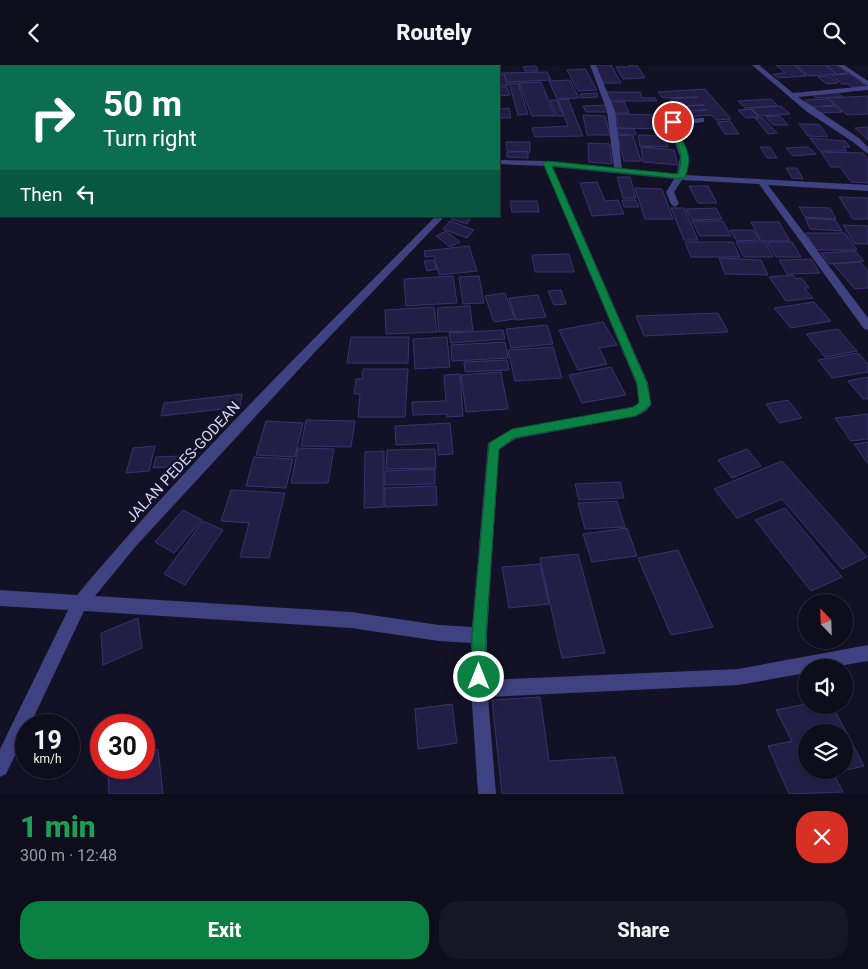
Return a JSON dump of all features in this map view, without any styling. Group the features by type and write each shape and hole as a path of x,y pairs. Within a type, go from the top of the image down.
{"street":[{"path":"593,65 611,111 618,170"},
{"path":"755,65 809,109 856,140 868,152"},
{"path":"840,65 868,84"},
{"path":"792,95 868,88"},
{"path":"675,204 670,192 681,177 685,166 684,147 672,123 701,120"},
{"path":"500,162 547,163 681,177 868,188"},
{"path":"487,794 478,689 479,635 493,447 512,434 636,411 645,405 642,383 547,163"},
{"path":"762,182 868,326"},
{"name":"JALAN PEDES-GODEAN","path":"0,768 80,603 144,527 311,349 440,217"},
{"path":"0,598 351,620 439,633 479,635"},
{"path":"478,689 738,677 868,653"}],"building":[{"path":"593,65 611,65 621,83 602,83"},
{"path":"629,65 637,65 645,78 623,79 616,67 630,67"},
{"path":"776,65 794,65 807,76 778,78 773,74 785,73"},
{"path":"795,65 825,65 837,74 809,76"},
{"path":"826,65 837,65 848,73 837,74"},
{"path":"536,66 538,71 525,71 523,67"},
{"path":"585,69 597,90 578,91 567,70"},
{"path":"547,72 551,80 507,82 504,73"},
{"path":"500,73 503,73 508,85 500,86"},
{"path":"852,74 868,87 852,87 848,84 842,84 831,75"},
{"path":"829,76 838,83 827,84 818,77"},
{"path":"570,80 579,98 557,99 549,81"},
{"path":"541,82 555,116 532,116 519,83"},
{"path":"509,83 518,83 528,114 518,115"},
{"path":"500,87 507,87 510,95 500,96"},
{"path":"705,89 731,119 716,120 712,115 684,117 676,107 704,105 676,106 670,99 698,97 663,98 658,92"},
{"path":"605,92 640,92 642,98 655,98 657,101 609,101"},
{"path":"837,92 843,97 816,98 811,94"},
{"path":"597,93 598,97 581,98 580,94"},
{"path":"868,96 868,114 847,115 828,98"},
{"path":"568,99 583,136 535,137 532,128 568,126 558,100"},
{"path":"771,99 778,106 745,108 738,101"},
{"path":"828,99 835,105 813,107 805,100"},
{"path":"550,100 557,100 563,116 557,116"},
{"path":"609,102 624,102 629,113 613,113"},
{"path":"607,105 609,112 586,112 583,106"},
{"path":"781,106 790,114 759,116 751,108"},
{"path":"835,106 842,112 820,113 813,107"},
{"path":"509,108 511,118 500,118 500,109"},
{"path":"751,109 759,117 746,118 738,110"},
{"path":"615,114 659,115 665,129 619,128"},
{"path":"583,115 605,116 610,135 587,135"},
{"path":"765,116 780,116 788,125 773,125"},
{"path":"755,118 763,118 777,133 768,134"},
{"path":"730,121 739,134 725,134 717,122"},
{"path":"799,124 819,124 828,137 808,136"},
{"path":"868,127 868,140 855,128"},
{"path":"617,128 634,129 636,135 619,134"},
{"path":"617,135 633,136 641,161 624,161"},
{"path":"638,135 665,136 668,147 640,146"},
{"path":"810,138 845,141 850,147 843,147 847,151 820,151"},
{"path":"506,142 530,142 530,152 507,151"},
{"path":"588,143 610,144 612,164 589,162"},
{"path":"641,147 674,150 678,165 643,162"},
{"path":"760,147 770,147 777,158 767,158"},
{"path":"808,147 816,154 793,156 786,148"},
{"path":"507,152 528,152 528,158 507,157"},
{"path":"821,152 863,153 868,160 868,183 851,182 840,167 831,167"},
{"path":"786,168 797,168 803,179 792,178"},
{"path":"617,177 630,177 636,198 623,198"},
{"path":"597,182 605,201 618,200 624,214 592,216 580,183"},
{"path":"689,186 708,186 717,203 698,203"},
{"path":"635,188 662,189 673,219 645,219"},
{"path":"839,197 868,198 868,219 853,219"},
{"path":"622,200 636,200 639,207 624,207"},
{"path":"510,201 537,201 539,212 512,212"},
{"path":"799,207 830,208 836,219 805,217"},
{"path":"671,208 684,208 698,240 684,240"},
{"path":"716,208 722,219 692,220 686,209"},
{"path":"452,217 471,217 467,224 451,219"},
{"path":"805,218 835,220 842,231 810,229"},
{"path":"450,221 474,230 467,238 443,229"},
{"path":"692,221 723,221 731,236 700,236"},
{"path":"751,222 779,222 790,241 761,241"},
{"path":"843,225 868,226 868,244 855,244"},
{"path":"730,230 753,230 760,240 737,241"},
{"path":"446,231 460,242 450,247 436,236"},
{"path":"805,233 845,233 857,250 816,250"},
{"path":"685,242 733,242 740,257 691,257"},
{"path":"736,242 765,242 773,257 744,257"},
{"path":"767,242 792,242 801,257 776,257"},
{"path":"469,246 477,271 439,275 434,256 425,257 424,251"},
{"path":"855,251 864,261 829,264 821,253"},
{"path":"569,254 574,272 535,272 532,255"},
{"path":"719,258 761,260 768,275 725,274"},
{"path":"811,259 820,273 787,274 779,260"},
{"path":"433,260 437,269 427,271 424,261"},
{"path":"860,262 868,271 868,288 855,289 833,264"},
{"path":"793,275 796,279 802,278 809,288 804,288 813,298 786,301 769,277"},
{"path":"453,276 457,303 406,306 404,279"},
{"path":"479,276 484,303 463,304 459,277"},
{"path":"561,290 566,304 554,305 548,291"},
{"path":"505,293 515,319 494,322 485,296"},
{"path":"538,295 546,317 516,320 509,298"},
{"path":"814,302 831,321 791,328 774,308"},
{"path":"470,306 473,331 439,332 437,308"},
{"path":"434,307 437,332 386,334 385,310"},
{"path":"718,313 728,332 644,336 636,316"},
{"path":"603,322 617,345 599,348 607,364 578,370 559,330"},
{"path":"547,325 553,344 511,348 506,329"},
{"path":"838,329 857,351 825,357 806,334"},
{"path":"503,330 505,339 451,343 449,333"},
{"path":"351,337 409,337 408,363 347,363"},
{"path":"447,337 450,367 415,369 413,339"},
{"path":"505,342 508,358 452,361 451,345"},
{"path":"553,347 562,378 515,381 508,350"},
{"path":"858,353 868,364 868,372 832,378 818,360"},
{"path":"507,360 509,370 465,372 464,362"},
{"path":"611,367 626,395 582,403 569,375"},
{"path":"363,369 408,369 405,417 358,417 360,394 354,394 356,379 362,379"},
{"path":"501,372 508,409 466,412 461,375"},
{"path":"460,374 463,416 447,417 447,414 413,415 412,402 446,401 444,375"},
{"path":"868,377 868,399 863,399 848,381"},
{"path":"242,394 240,407 161,416 164,403"},
{"path":"788,400 802,418 779,423 766,404"},
{"path":"868,414 868,439 851,441 835,418"},
{"path":"306,420 355,421 351,447 301,446"},
{"path":"266,421 303,423 295,457 256,455"},
{"path":"450,423 453,454 438,455 438,443 396,445 395,426"},
{"path":"868,442 868,464 854,444"},
{"path":"155,446 149,471 126,473 133,448"},
{"path":"298,448 334,449 328,483 291,483"},
{"path":"435,449 436,468 386,469 387,450"},
{"path":"747,449 761,466 732,478 718,460"},
{"path":"384,451 384,507 364,508 365,452"},
{"path":"181,456 179,466 153,468 156,457"},
{"path":"254,457 293,459 286,488 246,486"},
{"path":"782,461 867,557 842,569 782,499 737,518 714,489"},
{"path":"435,469 435,484 385,485 385,471"},
{"path":"620,482 624,498 579,500 575,484"},
{"path":"436,486 437,505 385,507 385,488"},
{"path":"231,490 285,493 269,558 240,557 249,523 221,521"},
{"path":"617,501 625,527 585,529 578,503"},
{"path":"785,508 842,577 811,591 755,520"},
{"path":"183,510 202,520 174,553 155,542"},
{"path":"203,521 223,530 185,585 164,574"},
{"path":"627,528 637,556 592,562 583,534"},
{"path":"678,550 713,627 671,635 638,558"},
{"path":"578,554 605,653 562,658 540,558"},
{"path":"540,564 549,604 509,608 502,567"},
{"path":"138,618 142,648 103,665 101,633"},
{"path":"540,697 549,761 615,757 623,794 502,794 492,700"},
{"path":"452,704 457,743 418,749 415,709"},
{"path":"798,706 798,714 837,714 842,724 798,724 798,779 836,779 843,792 789,794 768,746 792,741 776,710"},
{"path":"853,745 864,766 853,768"},
{"path":"158,749 163,794 109,794 108,779 155,779 155,750"}],"route":[{"path":"479,677 479,635 493,447 512,434 636,411 645,405 642,383 547,163 681,177 685,166 684,147 673,127 673,122"}]}
